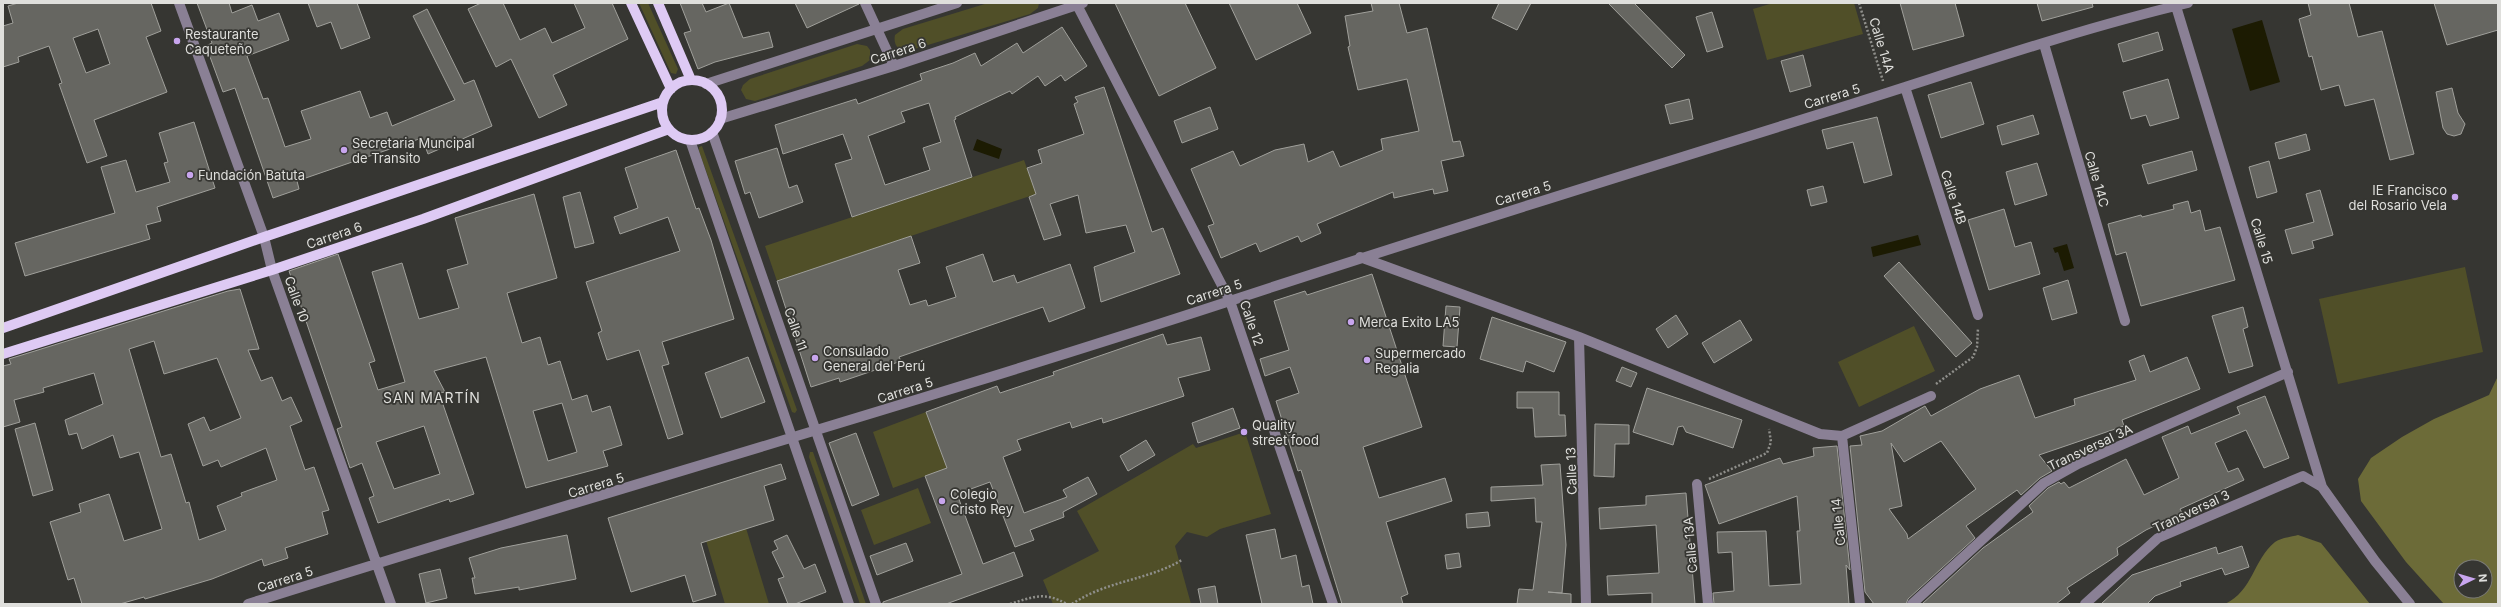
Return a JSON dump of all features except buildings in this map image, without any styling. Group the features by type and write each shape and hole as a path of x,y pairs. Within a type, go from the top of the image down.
{"main road":[{"path":"631,3 670,89"},
{"path":"658,3 691,80"},
{"path":"691,80 706,84 718,96 721,111 720,119 712,132 702,138 690,140 678,137 669,129 664,121 663,102 670,89 684,81 691,80"},
{"name":"Carrera 6","path":"3,328 264,237 663,102"},
{"name":"Carrera 6","path":"3,354 272,270 423,219 669,129"}],"street":[{"name":"Calle 10","path":"179,3 264,237 272,270 378,563 391,604"},
{"path":"865,3 894,66"},
{"path":"706,84 957,3"},
{"name":"Carrera 5","path":"248,604 378,563 792,440 1230,301 1360,257 2044,44 2176,4 2188,3"},
{"name":"Carrera 6","path":"720,119 894,66 1079,4"},
{"name":"Calle 12","path":"1079,4 1230,301 1333,604"},
{"name":"Calle 15","path":"2176,4 2322,487"},
{"name":"Calle 14C","path":"2044,44 2125,321"},
{"name":"Calle 14B","path":"1905,87 1978,315"},
{"name":"Calle 11","path":"712,132 818,431 876,604"},
{"path":"690,140 792,440 850,604"},
{"path":"1360,257 1579,337 1820,434 1842,436 1931,396"},
{"name":"Calle 13","path":"1579,337 1586,604"},
{"name":"Transversal 3A","path":"1912,604 2044,483 2078,464 2288,372"},
{"name":"Calle 14","path":"1842,436 1860,604"},
{"name":"Transversal 3","path":"2085,604 2158,538 2303,476 2322,487"},
{"name":"Calle 13A","path":"1697,484 1708,604"},
{"path":"2322,487 2375,561 2410,604"}],"path":[{"name":"Calle 14A","path":"1859,3 1886,93"},
{"path":"1931,396 1933,387 1940,380 1973,357 1977,347 1978,315"},
{"path":"1697,484 1767,453 1771,442 1766,412"},
{"path":"1072,604 1095,590 1113,583 1160,571 1182,560"},
{"path":"1010,604 1044,595 1052,596 1067,604"}],"shaded area":[{"path":"639,3 648,3 678,69 676,74 671,73"},
{"path":"988,3 1039,3 1038,8 1030,14 908,51 901,50 897,47 895,35 903,29"},
{"path":"1773,3 1854,3 1863,34 1767,60 1753,9"},
{"path":"2262,20 2280,82 2250,91 2232,29"},
{"path":"857,44 867,46 870,50 870,60 862,66 755,101 746,99 741,90 743,85 750,79"},
{"path":"977,139 1002,149 999,159 973,150"},
{"path":"702,146 797,410 795,413 792,412 699,151 699,147"},
{"path":"1024,160 1036,194 777,281 765,246"},
{"path":"1918,235 1921,245 1873,257 1871,247"},
{"path":"2067,244 2074,268 2064,271 2058,252 2055,253 2053,248"},
{"path":"2465,267 2483,352 2338,384 2319,299"},
{"path":"1914,326 1935,371 1859,407 1838,362"},
{"path":"2498,376 2498,604 2444,604 2406,562 2361,501 2358,479 2371,458 2402,437 2434,419 2489,395"},
{"path":"926,412 947,468 893,488 873,432"},
{"path":"1245,432 1271,514 1220,529 1207,537 1187,532 1175,546 1191,604 1053,604 1043,580 1099,551 1077,511 1193,444 1196,448"},
{"path":"810,452 813,452 866,604 860,604 809,457"},
{"path":"918,488 931,523 874,545 861,510"},
{"path":"699,517 746,528 769,604 725,604"},
{"path":"2298,535 2321,543 2370,604 2225,604 2242,591 2262,557 2275,542"}],"place":[{"name":"Restaurante Caqueteño","path":"177,41"},
{"name":"Secretaria Muncipal de Transito","path":"344,150"},
{"name":"Fundación Batuta","path":"190,175"},
{"name":"IE Francisco del Rosario Vela","path":"2455,197"},
{"name":"Merca Exito LA5","path":"1351,322"},
{"name":"Consulado General del Perú","path":"815,358"},
{"name":"Supermercado Regalia","path":"1367,360"},
{"name":"Quality street food","path":"1244,432"},
{"name":"Colegio Cristo Rey","path":"942,501"}],"district":[{"name":"SAN MARTÍN","path":"432,398"}]}
